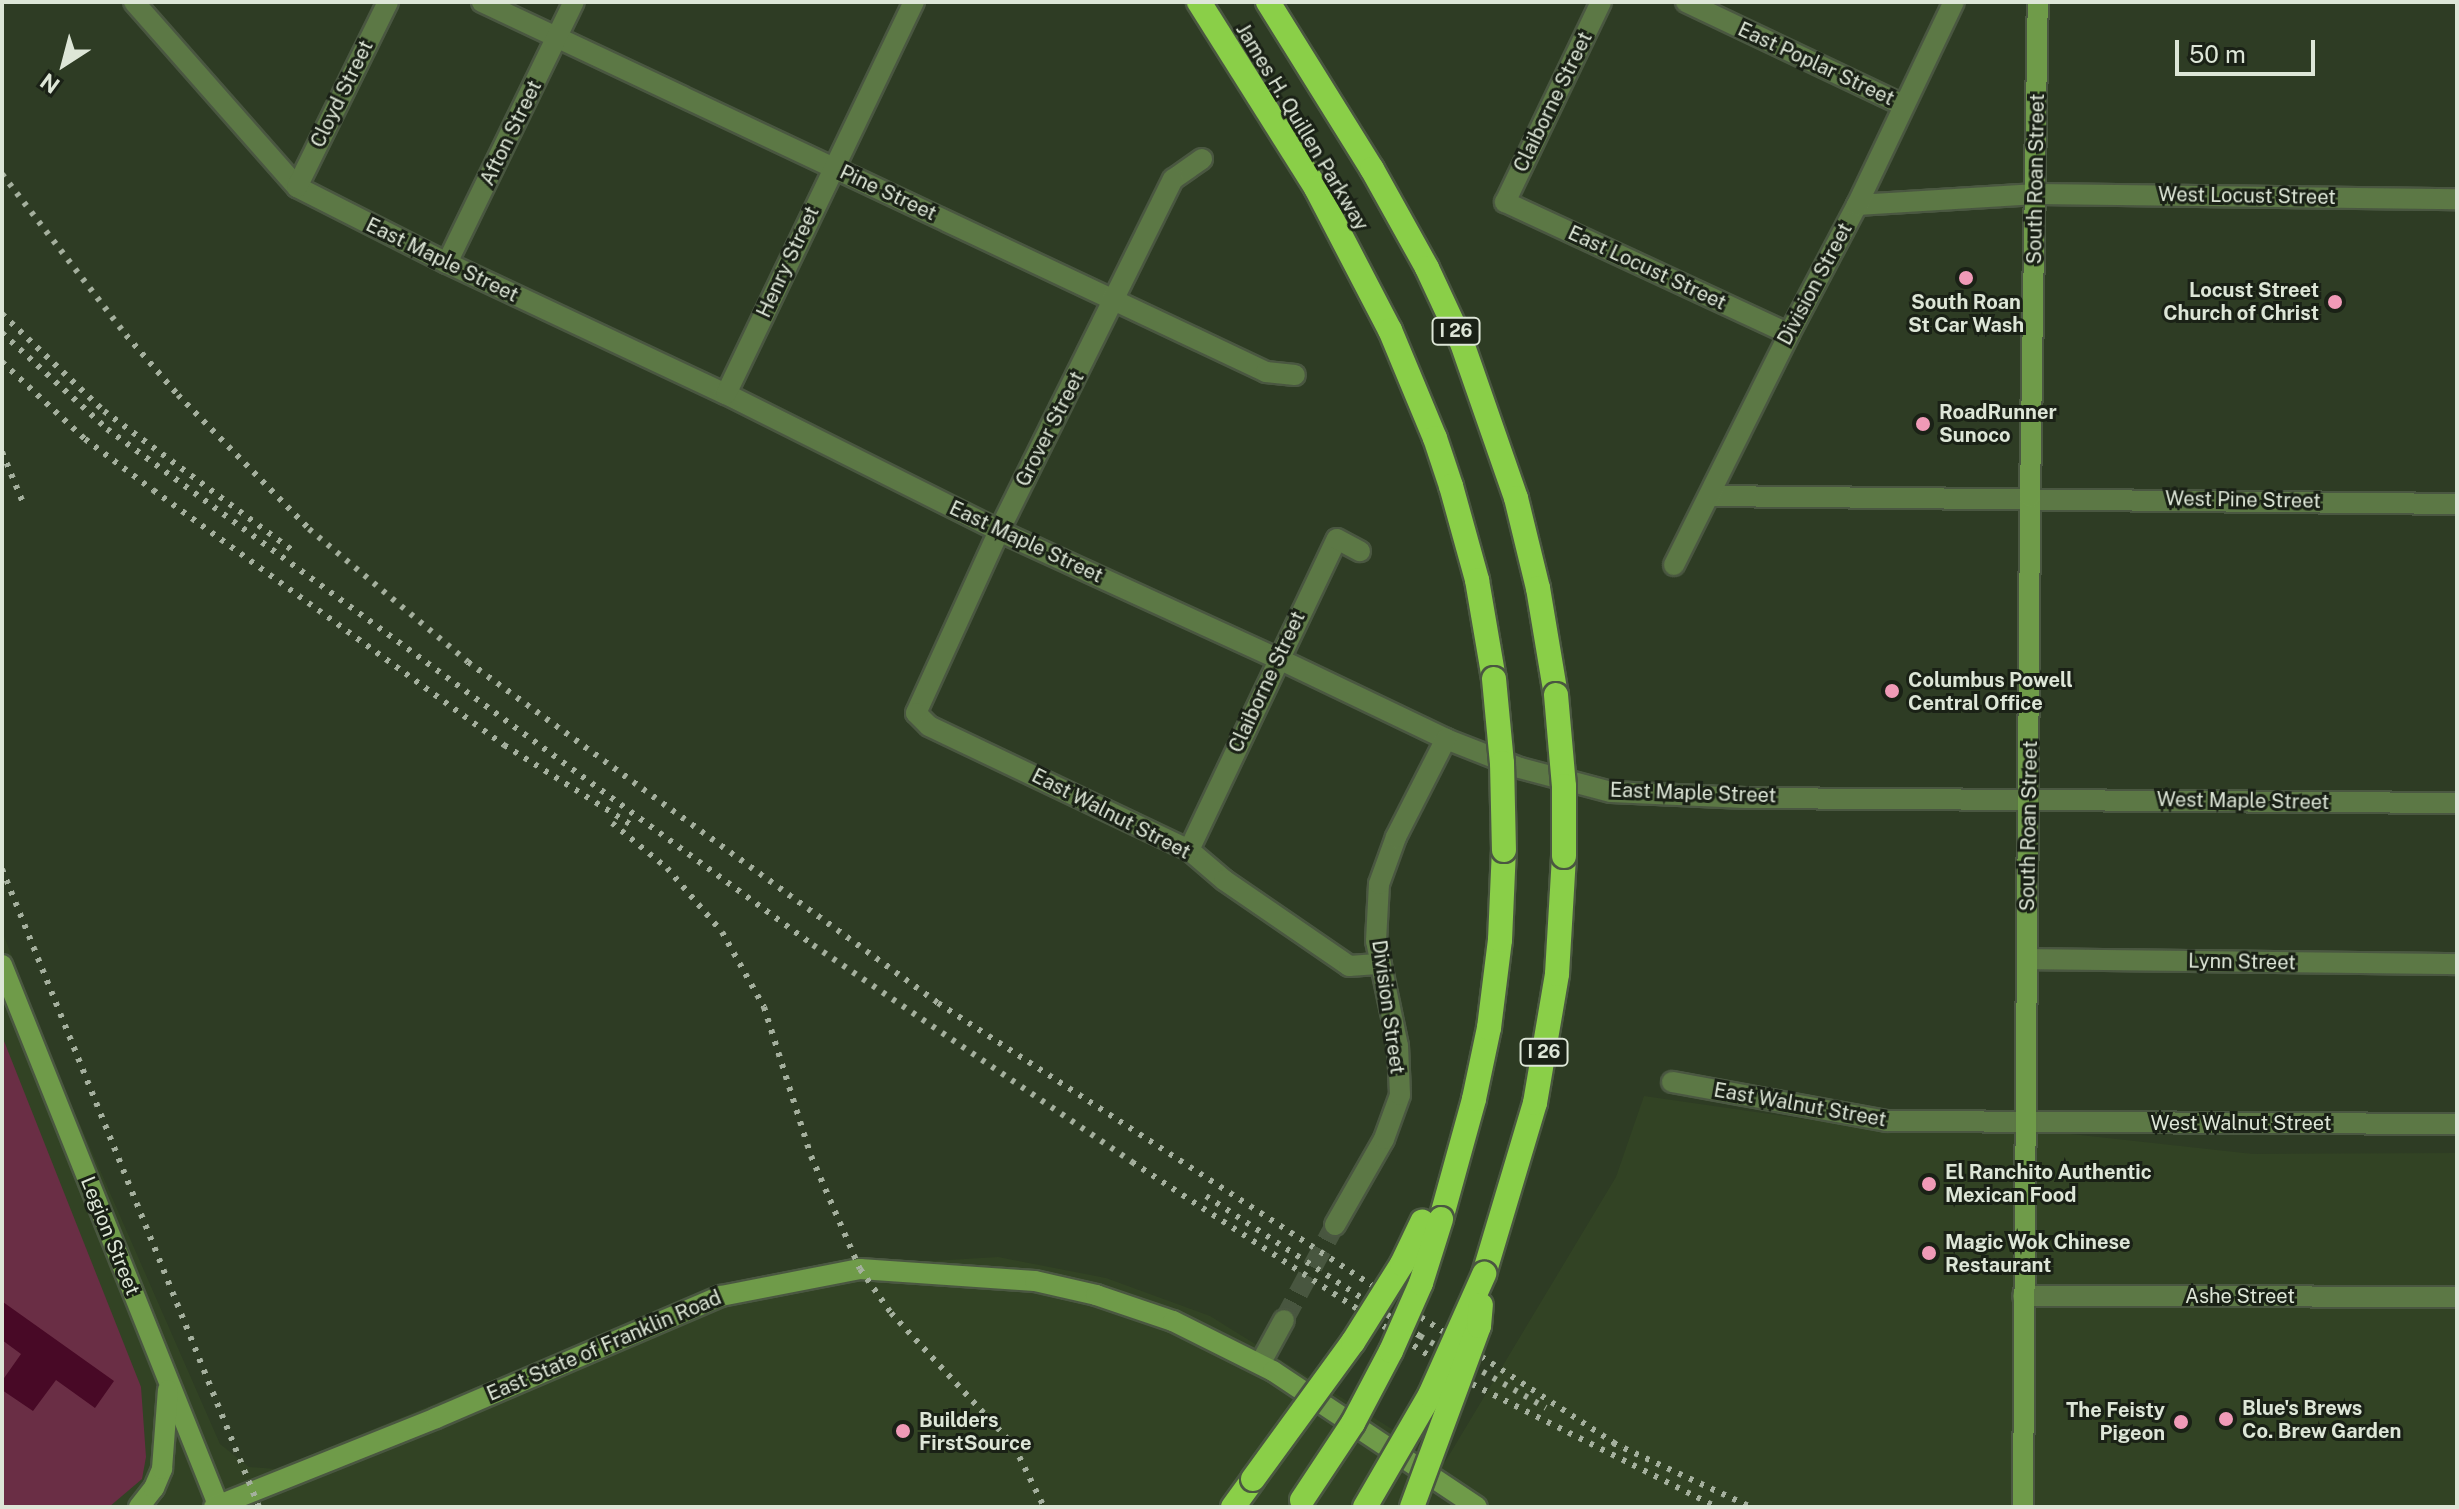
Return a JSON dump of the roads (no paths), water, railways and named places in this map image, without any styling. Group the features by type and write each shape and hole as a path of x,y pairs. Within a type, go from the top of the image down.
{"highway":[{"name":"James H. Quillen Parkway","path":"1199,2 1316,188 1390,330 1435,438 1479,593 1494,679 1502,763 1504,850 1496,977 1462,1146 1431,1220"},
{"name":"James H. Quillen Parkway","path":"1268,2 1372,169 1427,268 1462,343 1516,498 1538,588 1556,695 1564,786 1564,856 1557,974 1535,1103 1484,1274 1430,1395 1365,1507"},
{"path":"1233,1507 1366,1321 1431,1220"},
{"path":"1300,1503 1353,1423 1391,1351 1421,1283 1431,1220"},
{"path":"1412,1507 1479,1326 1484,1274"}],"main road":[{"name":"South Roan Street","path":"2023,1507 2030,497 2038,2"},
{"name":"Legion Street","path":"2,965 217,1506"},
{"name":"East State of Franklin Road","path":"217,1506 436,1418 721,1296 840,1270 1035,1281 1173,1321 1260,1364 1477,1507"},
{"path":"139,1507 154,1488 162,1469 168,1382"}],"street":[{"name":"East Maple Street","path":"134,2 297,187 447,263 726,394 999,531 1446,739 1520,768 1611,792 1745,798 2030,799"},
{"name":"Cloyd Street","path":"297,187 388,2"},
{"name":"Pine Street","path":"482,2 1266,372 1295,375"},
{"name":"Afton Street","path":"447,263 574,2"},
{"name":"Henry Street","path":"726,394 914,2"},
{"name":"Claiborne Street","path":"1505,202 1601,2"},
{"name":"East Poplar Street","path":"1686,2 1903,105"},
{"name":"Division Street","path":"1674,565 1857,205 1954,2"},
{"name":"Grover Street","path":"916,713 999,531 1173,179 1202,159"},
{"name":"West Locust Street","path":"2037,194 2457,199"},
{"path":"1857,205 2037,194"},
{"name":"East Locust Street","path":"1505,202 1789,334"},
{"name":"West Pine Street","path":"1709,496 2030,497 2457,504"},
{"name":"Claiborne Street","path":"1189,850 1277,658 1337,539 1360,551"},
{"name":"East Walnut Street","path":"916,713 929,726 1189,850 1224,880 1349,966 1381,964"},
{"name":"Division Street","path":"1335,1225 1384,1139 1400,1095 1398,1046 1376,941 1379,884 1396,837 1446,739"},
{"name":"West Maple Street","path":"2030,799 2457,803"},
{"name":"Lynn Street","path":"2028,959 2457,964"},
{"name":"East Walnut Street","path":"1672,1082 1886,1121 2025,1122"},
{"name":"West Walnut Street","path":"2025,1122 2457,1124"},
{"name":"Ashe Street","path":"2023,1296 2457,1297"},
{"path":"1260,1364 1284,1320"}],"tunnel":[{"path":"1284,1320 1335,1225"}],"railway":[{"path":"2,174 126,335 178,395 309,529 468,662 938,1003 1622,1448"},
{"path":"2,314 104,411 292,550"},
{"path":"2,333 107,429 813,945 1132,1162 1472,1384 1717,1507"},
{"path":"2,362 85,439 153,490 504,745 630,824"},
{"path":"2,452 24,505"},
{"path":"612,823 667,868 722,932 764,1007 811,1156 860,1269 891,1313 1014,1446 1044,1507"},
{"path":"2,869 259,1507"},
{"path":"1206,1196 1420,1336 1546,1408"},
{"path":"1613,1443 1751,1507"}],"place":[{"name":"South Roan St Car Wash","path":"1966,278"},
{"name":"Locust Street Church of Christ","path":"2335,302"},
{"name":"RoadRunner Sunoco","path":"1923,424"},
{"name":"Columbus Powell Central Office","path":"1892,691"},
{"name":"El Ranchito Authentic Mexican Food","path":"1929,1184"},
{"name":"Magic Wok Chinese Restaurant","path":"1929,1253"},
{"name":"Blue's Brews Co. Brew Garden","path":"2226,1419"},
{"name":"The Feisty Pigeon","path":"2181,1422"},
{"name":"Builders FirstSource","path":"903,1431"}]}
